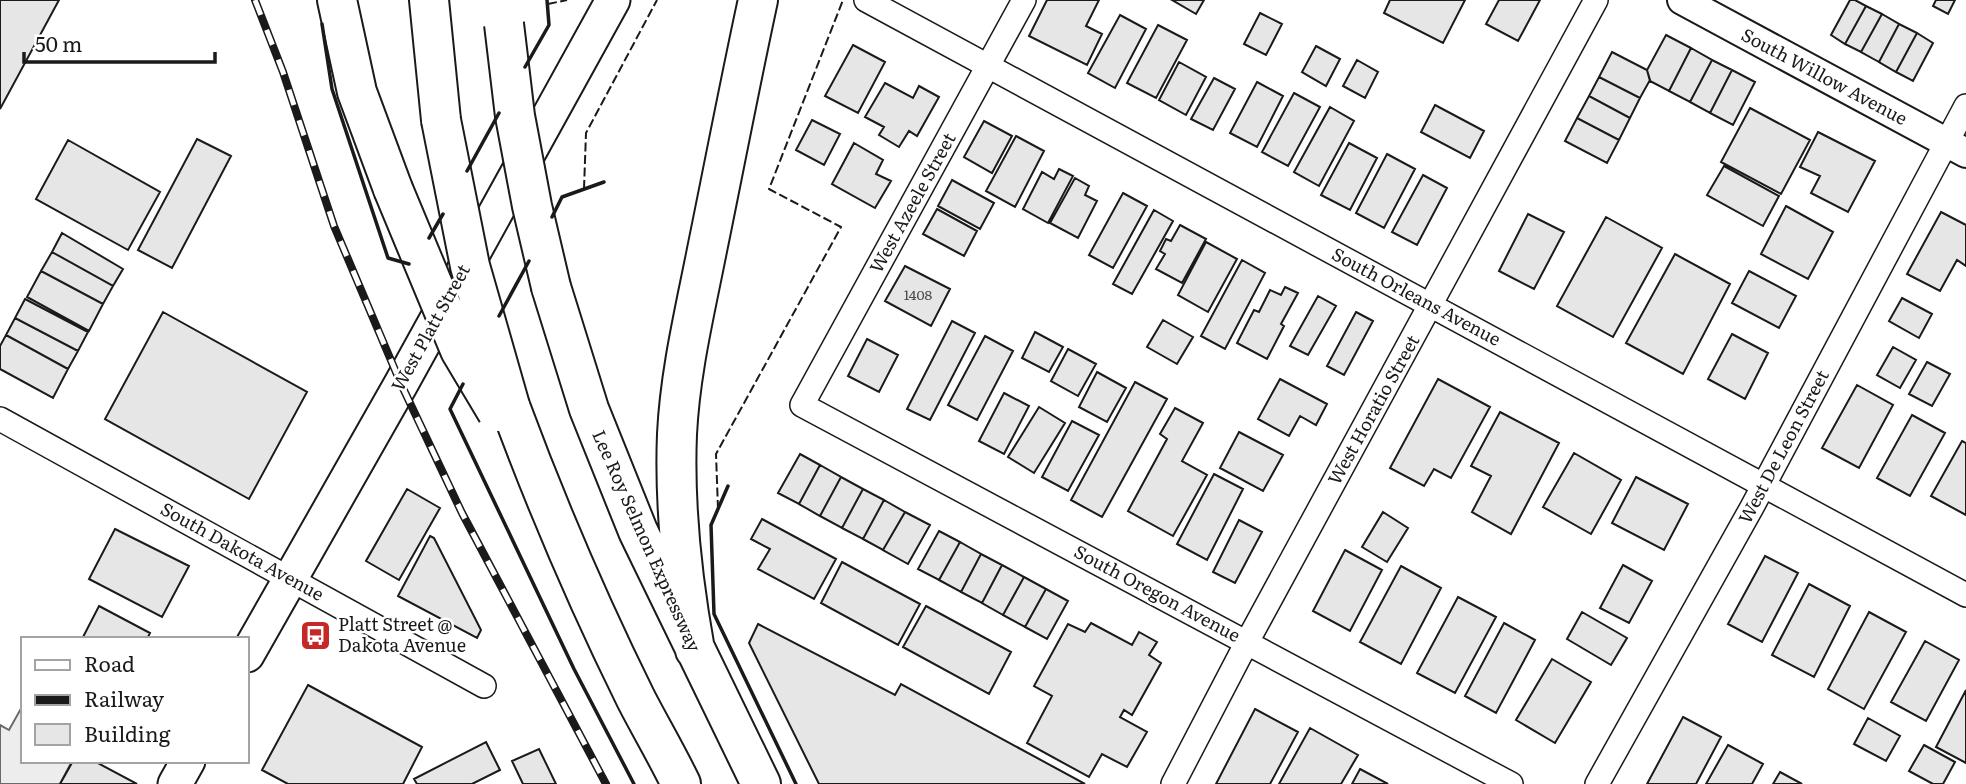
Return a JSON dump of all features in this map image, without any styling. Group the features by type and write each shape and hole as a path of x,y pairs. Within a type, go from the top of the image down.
{"highway":[{"path":"337,0 357,92 393,189 460,351 513,425"},
{"path":"429,0 441,120 470,266 513,425 576,571 636,699 681,784"},
{"path":"695,650 682,580 679,544 676,482 678,421 691,333 758,0"},
{"name":"Lee Roy Selmon Expressway","path":"503,12 515,116 532,206 570,355 609,462 643,543 761,784"}],"main road":[{"name":"West Platt Street","path":"248,653 401,384 612,0"},
{"path":"175,784 187,763"}],"street":[{"name":"South Orleans Avenue","path":"866,0 1966,595"},
{"name":"West Azeele Street","path":"802,405 1024,0"},
{"name":"West Horatio Street","path":"1173,784 1247,642 1596,0"},
{"name":"South Willow Avenue","path":"1682,0 1956,148"},
{"name":"West De Leon Street","path":"1597,784 1763,485 1956,148 1966,106"},
{"name":"South Oregon Avenue","path":"802,405 1511,784"},
{"name":"South Dakota Avenue","path":"0,419 484,686"}],"shaded area":[{"path":"21,709 21,763 71,763 60,784 0,784 0,725 9,730"}],"building":[{"path":"0,0 59,0 0,109"},
{"path":"1047,0 1099,0 1086,26 1102,34 1087,65 1029,36"},
{"path":"1172,0 1204,0 1196,14"},
{"path":"1390,0 1465,0 1443,43 1384,13"},
{"path":"1499,0 1540,0 1518,41 1486,24"},
{"path":"1850,0 1866,6 1845,44 1831,35"},
{"path":"1936,0 1955,0 1948,14 1933,6"},
{"path":"1866,6 1882,14 1861,52 1845,44"},
{"path":"1260,13 1282,24 1266,55 1244,44"},
{"path":"1882,14 1899,24 1879,62 1861,52"},
{"path":"1120,15 1146,29 1115,88 1088,73"},
{"path":"1899,24 1917,33 1896,72 1879,62"},
{"path":"1158,25 1187,40 1156,98 1127,83"},
{"path":"1917,33 1933,43 1913,81 1896,72"},
{"path":"1666,35 1691,48 1669,91 1650,81 1647,70"},
{"path":"853,45 885,62 858,113 825,96"},
{"path":"1316,46 1340,59 1326,86 1302,72"},
{"path":"1691,48 1712,60 1690,102 1669,91"},
{"path":"1612,52 1647,70 1650,80 1640,98 1599,77"},
{"path":"1357,60 1378,72 1365,98 1343,86"},
{"path":"1712,60 1732,70 1710,113 1690,102"},
{"path":"1179,62 1206,77 1186,115 1159,100"},
{"path":"1732,70 1755,82 1733,125 1710,113"},
{"path":"1599,77 1640,98 1630,118 1589,96"},
{"path":"1214,78 1235,89 1213,130 1191,119"},
{"path":"1257,82 1283,96 1257,147 1230,133"},
{"path":"885,83 913,98 919,86 939,97 917,136 909,131 899,147 879,135 884,127 865,117"},
{"path":"1294,93 1320,107 1288,166 1262,152"},
{"path":"1589,96 1630,118 1619,140 1577,118"},
{"path":"1435,105 1484,131 1470,158 1421,132"},
{"path":"1330,107 1354,121 1319,186 1294,172"},
{"path":"1750,108 1810,140 1781,194 1721,162"},
{"path":"1577,118 1619,140 1607,163 1565,141"},
{"path":"812,120 840,134 824,165 796,150"},
{"path":"984,121 1012,136 992,173 964,157"},
{"path":"1818,132 1875,161 1848,212 1811,193 1820,176 1800,167"},
{"path":"1016,136 1044,151 1015,207 986,191"},
{"path":"197,139 231,156 172,268 138,250"},
{"path":"68,140 160,192 128,250 36,199"},
{"path":"854,143 883,160 876,174 891,181 875,208 832,184"},
{"path":"1349,143 1377,158 1350,210 1321,195"},
{"path":"1387,154 1415,169 1384,228 1356,213"},
{"path":"1724,166 1779,196 1763,226 1707,195"},
{"path":"1059,169 1073,176 1048,223 1023,209 1042,172 1054,179"},
{"path":"1423,175 1447,188 1417,245 1392,232"},
{"path":"1075,178 1089,186 1085,195 1097,201 1078,238 1050,223"},
{"path":"952,180 994,203 980,229 938,206"},
{"path":"1123,193 1147,206 1113,268 1089,255"},
{"path":"1786,206 1833,232 1808,279 1761,254"},
{"path":"937,209 977,231 964,256 923,234"},
{"path":"1154,210 1173,221 1132,294 1113,284"},
{"path":"1941,212 1966,225 1966,266 1957,260 1940,291 1907,274"},
{"path":"1528,214 1564,232 1534,289 1499,271"},
{"path":"1606,217 1662,248 1613,337 1557,306"},
{"path":"1180,225 1206,239 1182,283 1156,269 1165,254 1160,251 1166,239 1171,241"},
{"path":"62,233 123,269 113,286 52,252"},
{"path":"1206,242 1237,259 1208,312 1178,295"},
{"path":"52,252 113,286 103,304 41,271"},
{"path":"1675,254 1730,284 1683,374 1626,343"},
{"path":"1242,260 1265,273 1225,349 1201,336"},
{"path":"905,266 950,289 931,326 885,301"},
{"path":"41,271 103,304 89,331 27,297"},
{"path":"1749,271 1796,296 1779,328 1732,303"},
{"path":"1285,287 1298,293 1281,324 1284,326 1267,359 1237,343 1254,310 1259,312 1270,290 1281,295"},
{"path":"1318,296 1336,306 1308,355 1290,346"},
{"path":"1902,298 1932,314 1919,338 1889,321"},
{"path":"25,299 88,332 78,351 15,318"},
{"path":"163,312 307,392 249,499 105,419"},
{"path":"1356,312 1373,321 1344,375 1327,366"},
{"path":"15,318 78,351 68,369 6,335"},
{"path":"1163,320 1193,337 1177,364 1147,347"},
{"path":"952,321 975,333 930,420 907,409"},
{"path":"1035,332 1063,347 1049,372 1022,358"},
{"path":"1732,334 1768,353 1745,399 1708,379"},
{"path":"6,335 68,369 53,398 0,369 0,346"},
{"path":"985,336 1013,351 977,420 948,405"},
{"path":"867,339 898,355 879,392 848,376"},
{"path":"1893,347 1916,360 1900,388 1877,375"},
{"path":"1068,349 1096,364 1078,396 1051,381"},
{"path":"1927,362 1950,374 1932,406 1909,394"},
{"path":"1097,372 1126,388 1107,422 1079,407"},
{"path":"1280,379 1327,404 1316,425 1300,416 1289,436 1258,419"},
{"path":"1438,379 1490,407 1451,478 1434,469 1424,486 1390,468"},
{"path":"1135,382 1167,399 1102,517 1071,500"},
{"path":"1857,385 1893,405 1859,468 1822,448"},
{"path":"1004,393 1029,406 1004,454 979,441"},
{"path":"1039,407 1065,423 1034,473 1008,457"},
{"path":"1175,408 1203,423 1182,461 1207,475 1173,536 1128,511 1167,439 1160,434"},
{"path":"1500,412 1559,443 1511,534 1472,512 1491,476 1471,466"},
{"path":"1912,415 1945,433 1910,496 1877,478"},
{"path":"1072,421 1099,435 1068,491 1042,477"},
{"path":"1239,432 1283,455 1263,491 1220,468"},
{"path":"1962,441 1966,443 1966,515 1931,496"},
{"path":"1574,453 1621,480 1591,534 1543,507"},
{"path":"800,454 820,465 799,504 778,493"},
{"path":"820,465 841,477 820,516 799,504"},
{"path":"1214,474 1243,489 1207,560 1177,544"},
{"path":"841,477 863,489 842,528 820,516"},
{"path":"1636,477 1688,504 1664,550 1612,523"},
{"path":"407,489 440,508 399,580 366,561"},
{"path":"863,489 884,500 863,539 842,528"},
{"path":"884,500 905,512 883,550 863,539"},
{"path":"905,512 930,525 908,564 883,550"},
{"path":"1383,512 1408,528 1387,562 1362,547"},
{"path":"762,519 836,559 814,599 758,569 770,549 751,539"},
{"path":"1239,520 1262,532 1235,583 1213,572"},
{"path":"115,529 189,566 162,617 89,579"},
{"path":"939,531 960,542 939,580 918,569"},
{"path":"430,536 434,538 481,630 477,638 398,596"},
{"path":"960,542 981,554 961,592 939,580"},
{"path":"1345,550 1382,570 1350,631 1313,611"},
{"path":"981,554 1002,565 982,603 961,592"},
{"path":"1765,556 1798,573 1762,642 1728,624"},
{"path":"842,562 920,604 898,645 821,603"},
{"path":"1002,565 1024,577 1003,615 982,603"},
{"path":"1623,565 1652,581 1629,623 1600,608"},
{"path":"1401,566 1441,588 1401,664 1360,642"},
{"path":"1024,577 1046,589 1025,627 1003,615"},
{"path":"1809,584 1850,606 1814,677 1772,655"},
{"path":"1046,589 1068,601 1047,639 1025,627"},
{"path":"1458,597 1496,617 1455,693 1417,673"},
{"path":"99,606 150,633 148,637 83,637"},
{"path":"926,606 1011,652 989,694 903,647"},
{"path":"1582,612 1627,638 1611,665 1567,639"},
{"path":"1869,612 1906,632 1864,709 1828,689"},
{"path":"1091,623 1132,645 1139,632 1157,642 1149,655 1161,663 1132,715 1124,710 1120,717 1147,732 1127,767 1102,754 1089,777 1027,743 1052,696 1034,686 1068,624 1085,632"},
{"path":"1504,623 1535,640 1496,713 1465,696"},
{"path":"758,624 895,695 901,684 1085,784 819,784 749,643"},
{"path":"1925,641 1959,660 1926,721 1891,702"},
{"path":"1552,659 1591,682 1555,743 1516,720"},
{"path":"308,685 422,747 403,784 288,784 262,770"},
{"path":"1966,690 1966,763 1936,747"},
{"path":"1255,709 1298,732 1270,784 1216,784"},
{"path":"1683,717 1721,737 1696,784 1647,784"},
{"path":"1868,718 1900,736 1886,761 1854,744"},
{"path":"1310,728 1358,755 1341,784 1279,784"},
{"path":"486,742 500,770 472,784 417,784 414,779"},
{"path":"1728,745 1763,764 1752,784 1706,784"},
{"path":"1924,745 1955,762 1943,784 1933,784 1909,771"},
{"path":"539,749 556,784 523,784 512,761"},
{"path":"72,763 98,763 137,784 60,784"},
{"path":"1360,769 1388,784 1352,784"},
{"path":"1780,772 1802,784 1773,784"}],"railway":[{"path":"255,0 283,72 334,226 401,384 462,513 606,784"}],"fence":[{"path":"548,4 567,0"},
{"path":"584,189 586,133 657,0"},
{"path":"718,509 716,454 841,227 769,189 843,0"}],"wall":[{"path":"525,67 549,25 547,0"},
{"path":"322,24 332,89 388,258 409,264"},
{"path":"467,171 499,113"},
{"path":"552,217 562,197 604,182"},
{"path":"429,238 443,214"},
{"path":"499,316 529,261"},
{"path":"463,384 450,409 574,669 634,784"},
{"path":"728,486 711,525 714,614 796,784"}],"place":[{"name":"Platt Street @ Dakota Avenue","path":"315,635"}]}
